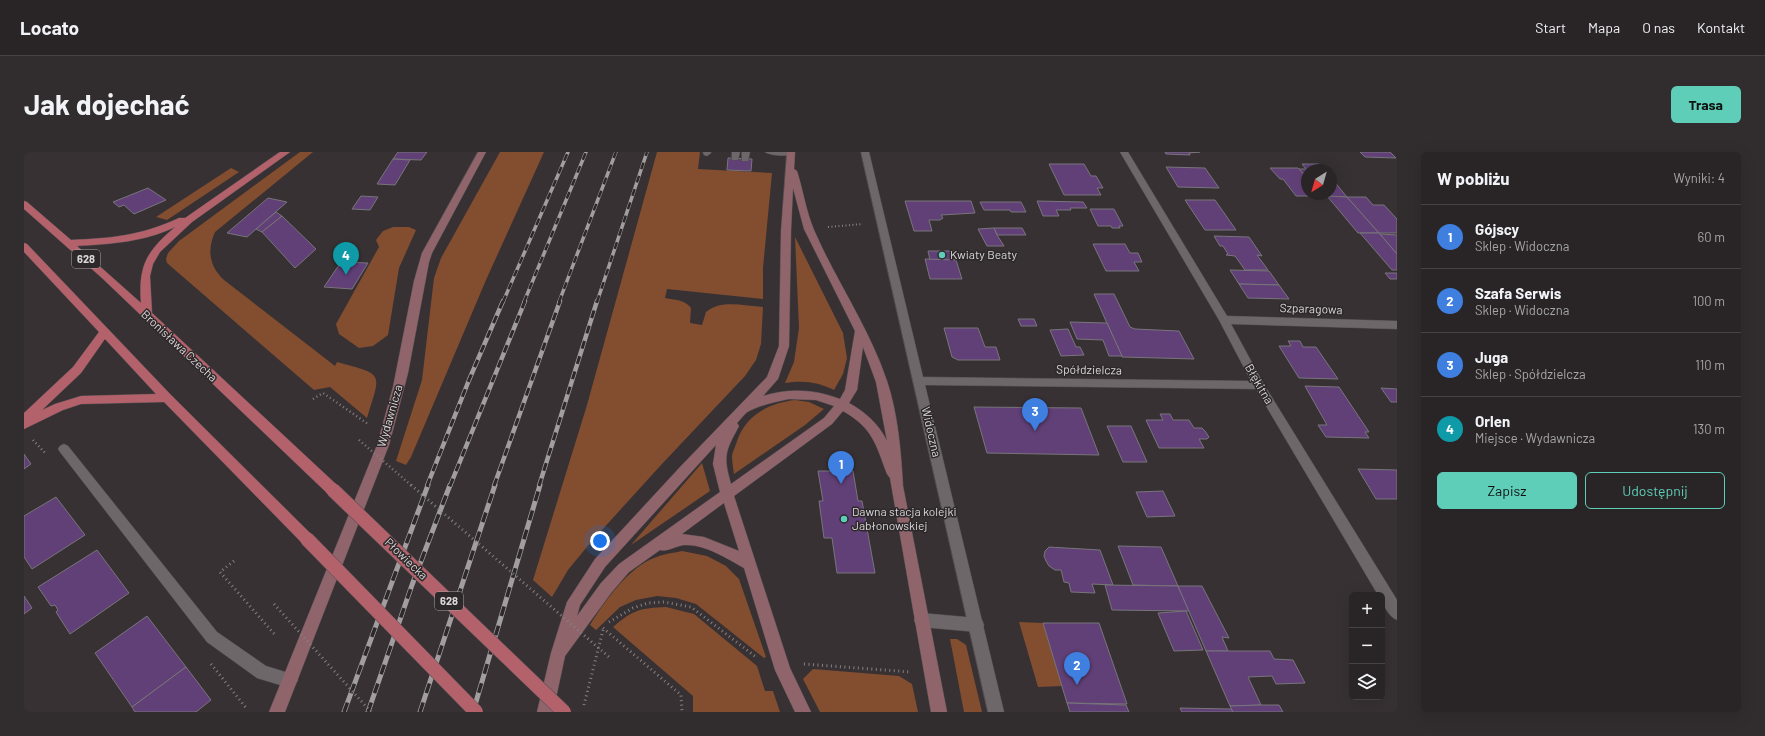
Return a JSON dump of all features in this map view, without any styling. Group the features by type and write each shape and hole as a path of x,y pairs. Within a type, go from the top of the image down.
{"main road":[{"path":"147,316 146,274 152,255 167,238 206,208 286,152"},
{"name":"Wydawnicza","path":"277,712 383,445 393,414 411,330 421,268 427,253 482,152"},
{"path":"791,155 809,229 872,354 887,402 898,486 921,620 940,712"},
{"path":"545,712 558,653 574,602 600,563 685,470 772,379 784,346 786,232 791,155"},
{"name":"Bronisława Czecha","path":"24,204 147,316 333,490"},
{"path":"68,243 116,241 149,235 206,208"},
{"path":"24,246 167,398 476,712"},
{"path":"558,653 606,588 624,568 828,421 842,405 851,390 860,330"},
{"path":"24,420 77,370 105,331"},
{"path":"803,712 784,670 726,494 719,464 722,446 738,416 753,405 764,400 795,393 811,394 842,405 859,415 874,430 883,446 898,486"},
{"path":"24,424 59,407 81,400 167,398"},
{"name":"Płowiecka","path":"333,490 564,712"},
{"path":"646,551 678,540 698,541 724,550 750,564"}],"street":[{"path":"769,152 791,155"},
{"name":"Widoczna","path":"865,152 883,222 996,712"},
{"name":"Błękitna","path":"1124,152 1224,320 1259,385 1397,613"},
{"name":"Szparagowa","path":"1224,320 1397,325"},
{"name":"Spółdzielcza","path":"919,381 1259,385"},
{"path":"64,449 212,637 262,673 290,680"},
{"path":"921,620 977,625"}],"path":[{"path":"809,229 883,222"},
{"path":"313,399 324,393 364,422"},
{"path":"359,440 609,657"},
{"path":"234,561 220,572 276,636"},
{"path":"274,604 371,712"},
{"path":"552,614 555,607"},
{"path":"582,712 603,628 681,695 682,712"}],"shaded area":[{"path":"300,152 313,152 215,232 210,251 212,263 219,275 224,280 335,366 337,362 371,373 375,378 376,383 375,392 367,418 330,387 314,390 167,263 166,259 168,253 179,241"},
{"path":"500,152 544,152 486,280 411,457 406,465 396,461 422,380 434,278 441,258"},
{"path":"657,152 700,152 698,169 772,173 763,268 763,299 667,289 665,298 679,300 688,305 691,308 690,323 702,325 706,312 712,308 726,304 763,307 761,344 756,360 745,376 591,542 568,570 552,597 533,580 587,405"},
{"path":"231,168 239,172 167,220 156,217"},
{"path":"393,227 409,227 416,230 399,268 388,335 373,346 359,348 339,334 336,324 379,247 376,240 383,231"},
{"path":"795,237 843,333 847,358 843,374 834,390 811,382 785,383 794,362 799,328"},
{"path":"795,400 809,402 824,409 805,425 734,474 732,455 741,432 746,424 752,417 768,407"},
{"path":"702,463 710,491 631,545"},
{"path":"682,551 707,556 726,566 739,579 766,657 764,658 696,604 676,598 657,596 636,600 620,607 596,630 590,625 602,606 618,586 635,569 657,557"},
{"path":"666,607 694,614 757,666 765,691 773,691 780,712 693,712 693,696 613,627 637,611"},
{"path":"1019,622 1043,623 1062,686 1038,687"},
{"path":"950,639 957,639 966,645 982,712 964,712"},
{"path":"813,669 899,676 912,684 918,712 820,712 803,679"}],"building":[{"path":"398,152 427,152 421,160 393,159"},
{"path":"1165,152 1200,152 1189,153 1190,155 1166,154"},
{"path":"1360,152 1390,152 1396,158 1365,157"},
{"path":"728,158 752,159 751,171 727,170"},
{"path":"393,159 410,160 395,185 377,184"},
{"path":"1049,164 1084,164 1091,176 1096,176 1103,188 1097,188 1101,195 1064,195"},
{"path":"1166,167 1205,168 1219,188 1178,187"},
{"path":"1270,168 1298,168 1301,171 1301,196 1296,196 1283,179 1280,179"},
{"path":"1337,185 1347,197 1337,197"},
{"path":"148,188 166,200 134,214 124,205 119,207 113,202"},
{"path":"361,196 378,197 370,210 352,209"},
{"path":"1337,196 1347,197 1379,233 1358,233 1330,200 1337,200"},
{"path":"1347,197 1366,197 1373,205 1384,205 1397,219 1397,233 1379,233"},
{"path":"268,198 287,202 247,237 227,233"},
{"path":"1185,200 1215,200 1236,230 1205,230"},
{"path":"905,201 971,201 975,213 941,215 943,218 940,220 929,220 932,231 914,231"},
{"path":"1037,201 1083,202 1087,208 1056,210 1059,216 1043,216"},
{"path":"980,202 1021,202 1026,212 1011,212 1010,210 984,210"},
{"path":"1090,209 1114,209 1123,226 1119,226 1120,228 1112,228 1111,226 1098,226"},
{"path":"276,212 282,216 262,232 256,229"},
{"path":"282,216 316,249 295,268 262,232"},
{"path":"994,228 1022,228 1026,235 997,235"},
{"path":"994,228 1004,246 987,246 978,229"},
{"path":"1360,233 1379,233 1397,254 1397,270 1392,270"},
{"path":"1380,234 1397,235 1397,254"},
{"path":"1214,236 1249,237 1262,256 1257,255 1268,270 1245,270 1235,256 1226,255 1228,254 1223,246 1220,246"},
{"path":"1093,244 1125,244 1130,253 1138,253 1142,262 1134,262 1139,271 1106,271"},
{"name":"Kwiaty Beaty","path":"928,251 954,251 956,260 930,260"},
{"path":"925,259 956,260 962,279 930,279"},
{"path":"341,262 368,263 352,289 324,287"},
{"path":"1230,270 1269,271 1279,285 1239,284"},
{"path":"1385,273 1397,273 1397,279 1390,279"},
{"path":"1239,284 1279,285 1289,299 1248,298"},
{"path":"1094,294 1114,294 1130,327 1135,329 1179,331 1194,359 1122,357"},
{"path":"1018,319 1034,319 1037,326 1021,326"},
{"path":"1070,322 1107,323 1122,356 1109,356 1103,340 1077,339"},
{"path":"944,328 978,328 985,347 996,347 1000,360 958,360 952,357"},
{"path":"1068,329 1076,347 1080,347 1084,355 1061,356 1050,330"},
{"path":"1288,341 1300,341 1303,347 1316,347 1338,379 1299,378 1279,346 1291,346"},
{"path":"1305,386 1339,387 1369,432 1365,432 1369,438 1326,437 1318,425 1327,425"},
{"path":"1381,388 1397,389 1397,402 1391,402"},
{"path":"974,407 1081,408 1099,455 987,453"},
{"path":"1160,414 1170,414 1173,420 1189,420 1194,428 1202,428 1209,437 1207,439 1199,439 1204,448 1159,448 1146,420 1163,420"},
{"path":"1107,426 1131,426 1147,462 1123,462"},
{"path":"24,454 31,464 24,469"},
{"path":"1358,469 1397,470 1397,499 1376,499"},
{"name":"Dawna stacja kolejki Jabłonowskiej","path":"818,471 853,471 858,501 862,501 875,573 837,573 832,538 824,538 819,501 823,501"},
{"path":"1163,491 1175,516 1147,517 1136,492"},
{"path":"56,497 85,535 32,569 24,557 24,516"},
{"path":"1118,546 1161,547 1178,586 1133,585"},
{"path":"1049,547 1100,550 1113,585 1092,584 1095,593 1071,592 1069,583 1064,582 1061,570 1055,570 1049,566 1046,561 1044,556 1045,551"},
{"path":"97,550 129,593 70,634 56,612 58,610 55,605 51,606 38,587"},
{"path":"1105,585 1178,586 1189,611 1112,610"},
{"path":"1178,586 1202,586 1229,638 1222,637 1228,651 1206,651"},
{"path":"24,596 32,608 24,614"},
{"path":"1186,611 1203,650 1174,651 1158,613"},
{"path":"147,616 186,667 132,707 95,653"},
{"path":"1043,623 1099,623 1127,704 1067,703"},
{"path":"1206,651 1270,651 1274,659 1293,660 1305,683 1276,684 1272,676 1248,677 1261,705 1230,706"},
{"path":"186,667 211,700 196,712 135,712 132,707"},
{"path":"1067,703 1126,705 1129,712 1070,712"},
{"path":"1279,705 1283,712 1233,712 1230,706"},
{"path":"1180,708 1231,709 1233,712 1182,712"}],"railway":[{"path":"503,302 568,152"},
{"path":"524,302 586,152"},
{"path":"559,302 616,152"},
{"path":"597,302 647,152"},
{"path":"427,486 469,380 503,301"},
{"path":"450,486 525,301"},
{"path":"494,486 560,301"},
{"path":"539,486 597,301"},
{"path":"344,712 428,485"},
{"path":"368,712 412,585 450,485"},
{"path":"420,712 495,485"},
{"path":"473,712 540,485"}],"place":[{"name":"Kwiaty Beaty","path":"942,255"},
{"name":"Orlen","path":"346,275"},
{"name":"Juga","path":"1035,431"},
{"name":"Gójscy","path":"841,484"},
{"name":"Dawna stacja kolejki Jabłonowskiej","path":"844,519"},
{"name":"Szafa Serwis","path":"1077,685"}]}
